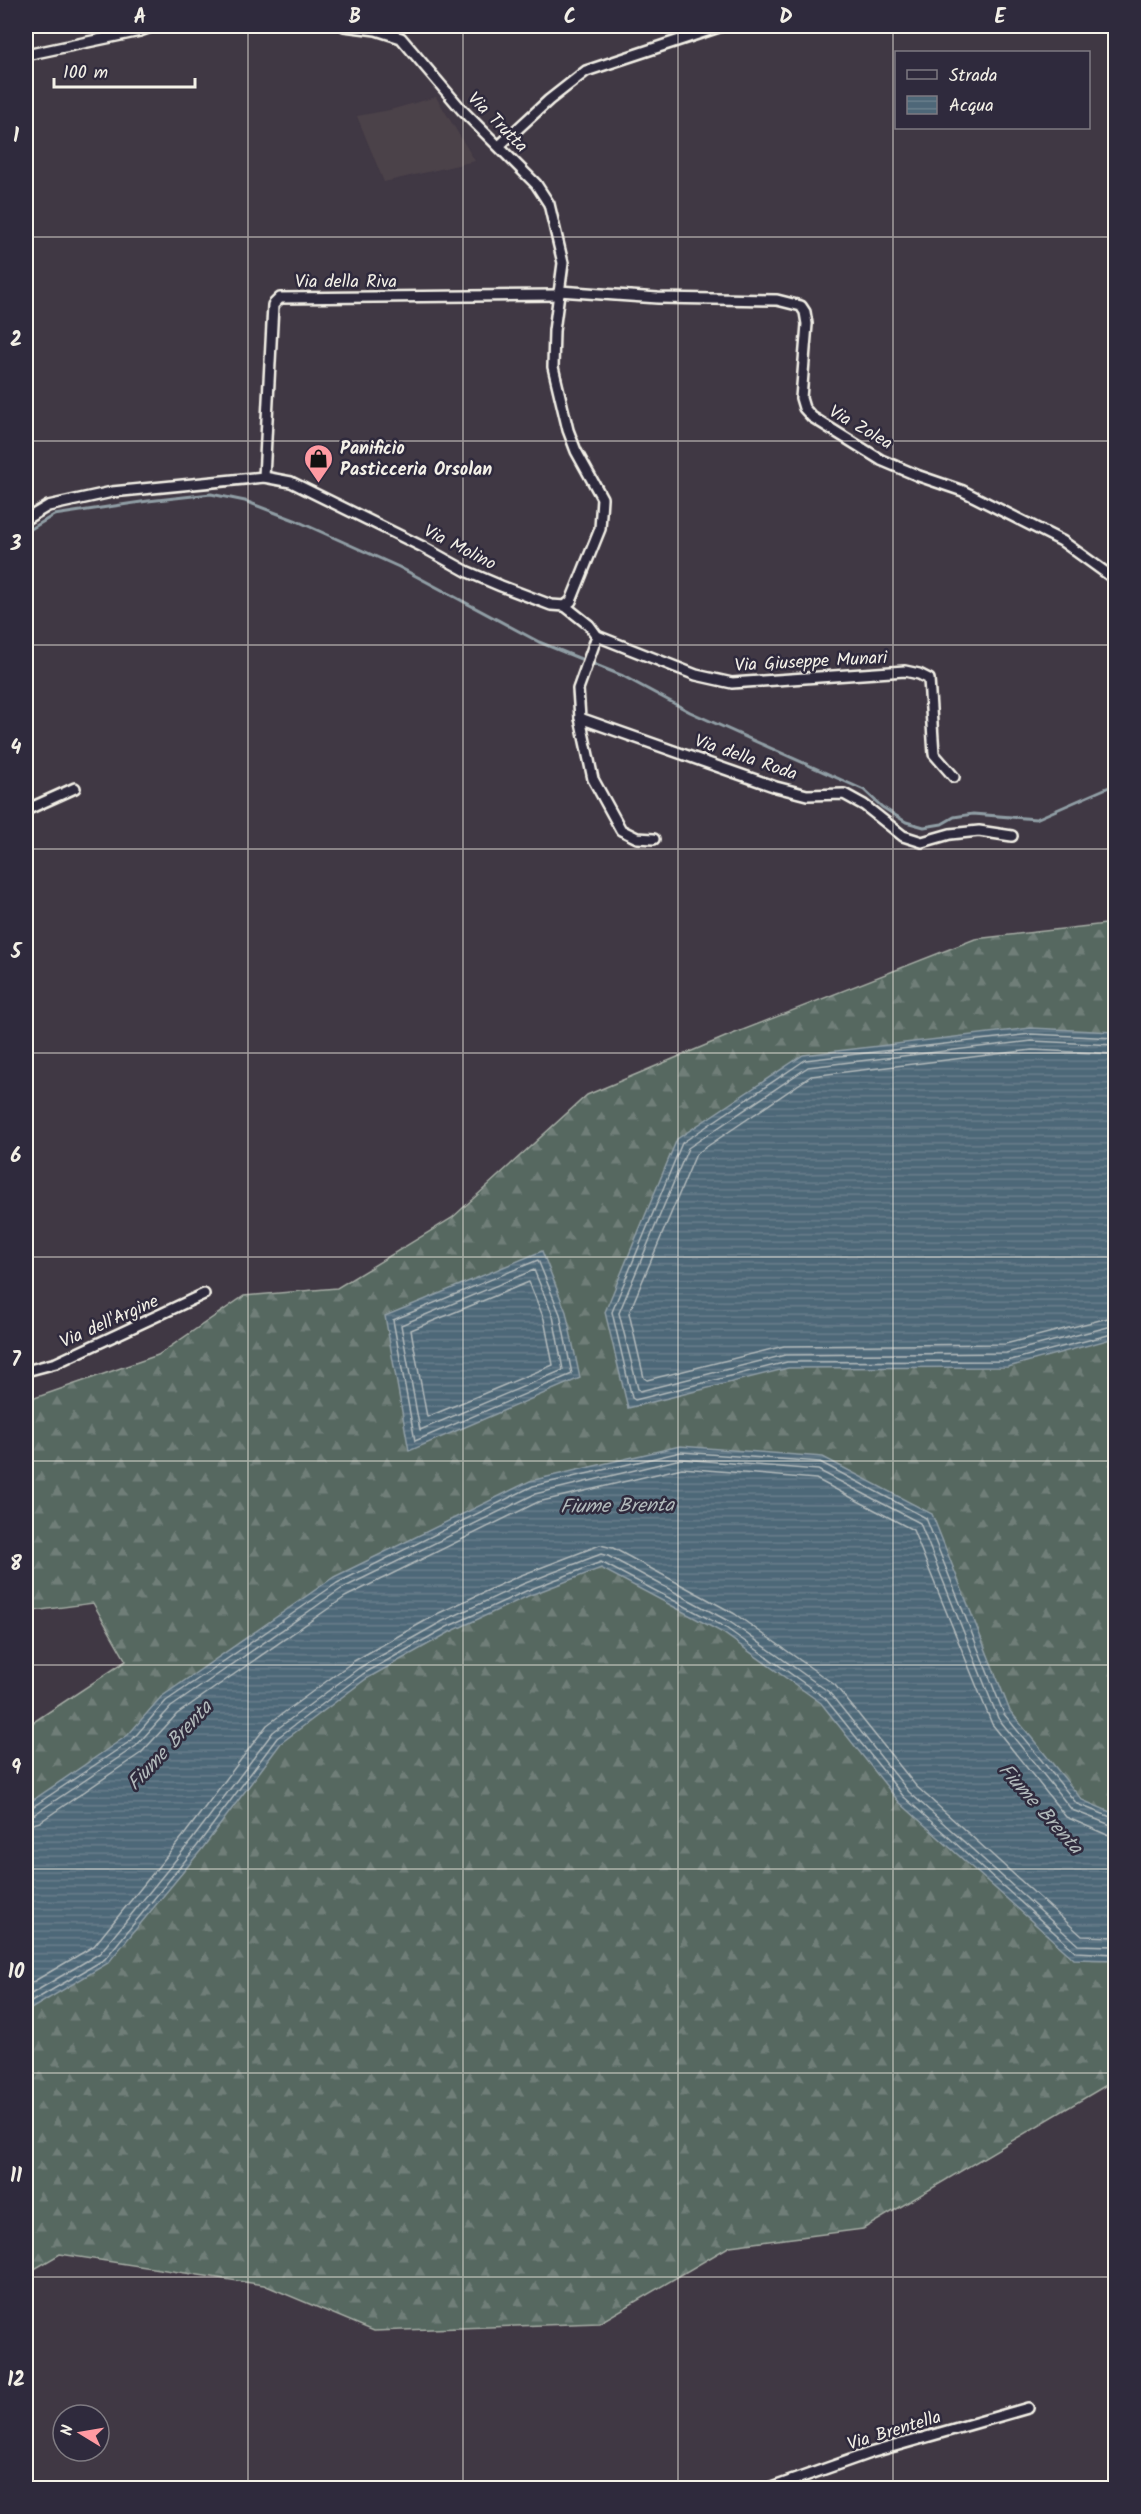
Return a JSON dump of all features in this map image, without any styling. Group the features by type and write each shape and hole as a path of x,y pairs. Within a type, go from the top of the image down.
{"street":[{"path":"26,55 154,26"},
{"path":"344,26 388,33 405,41"},
{"path":"400,26 405,41"},
{"path":"499,146 549,100 586,71 722,26"},
{"name":"Via Trutta","path":"405,41 462,110 536,184 549,204 563,263 559,293"},
{"path":"559,293 554,331 553,367 560,401 576,451 602,498 600,529 579,586 571,601 565,606 589,625 597,636 578,689 580,718 593,779 616,822 621,830 637,838 654,839"},
{"name":"Via della Riva","path":"264,477 273,305 280,298 559,293"},
{"name":"Via Zolea","path":"559,293 658,298 777,300 801,306 805,312 807,324 801,398 804,408 812,417 881,460 963,491 1062,541 1116,580"},
{"name":"Via Molino","path":"26,519 48,506 112,492 264,477 291,482 423,547 468,572 551,605 565,606"},
{"name":"Via Giuseppe Munari","path":"597,636 696,675 732,683 905,672 919,674 929,679 934,754 954,777"},
{"name":"Via della Roda","path":"580,718 807,795 844,794 864,805 903,836 922,842 950,834 979,831 1012,836"},
{"path":"26,810 75,788"},
{"name":"Via dell'Argine","path":"26,1371 56,1363 204,1294"},
{"name":"Via Brentella","path":"771,2488 870,2453 1028,2408"}],"shaded area":[{"path":"436,97 475,161 384,182 357,116 390,110"}],"green space":[{"path":"1106,924 1115,926 1115,2080 863,2229 730,2246 599,2323 374,2331 264,2285 60,2254 26,2274 26,1727 126,1661 93,1603 26,1612 26,1401 158,1355 244,1296 337,1288 452,1218 587,1095 730,1035 975,939"}],"water":[{"path":"1031,1028 1115,1032 1115,1338 1008,1367 788,1368 628,1408 605,1312 677,1139 803,1055"},
{"path":"542,1251 566,1312 580,1378 409,1451 385,1316"},
{"name":"Fiume Brenta","path":"680,1446 823,1457 932,1514 1010,1711 1082,1800 1115,1814 1115,1960 1074,1959 899,1802 821,1703 723,1633 601,1568 528,1596 450,1632 366,1679 281,1743 202,1849 108,1963 26,2012 26,1805 128,1735 161,1697 334,1577 530,1481"}],"waterway":[{"path":"26,532 54,515 148,501 211,494 245,501 297,521 399,567 539,642 623,676 690,712 864,790 882,807 906,822 924,827 942,824 954,817 973,814 1036,819 1116,784"}],"place":[{"name":"Panificio Pasticceria Orsolan","path":"319,484"}]}
